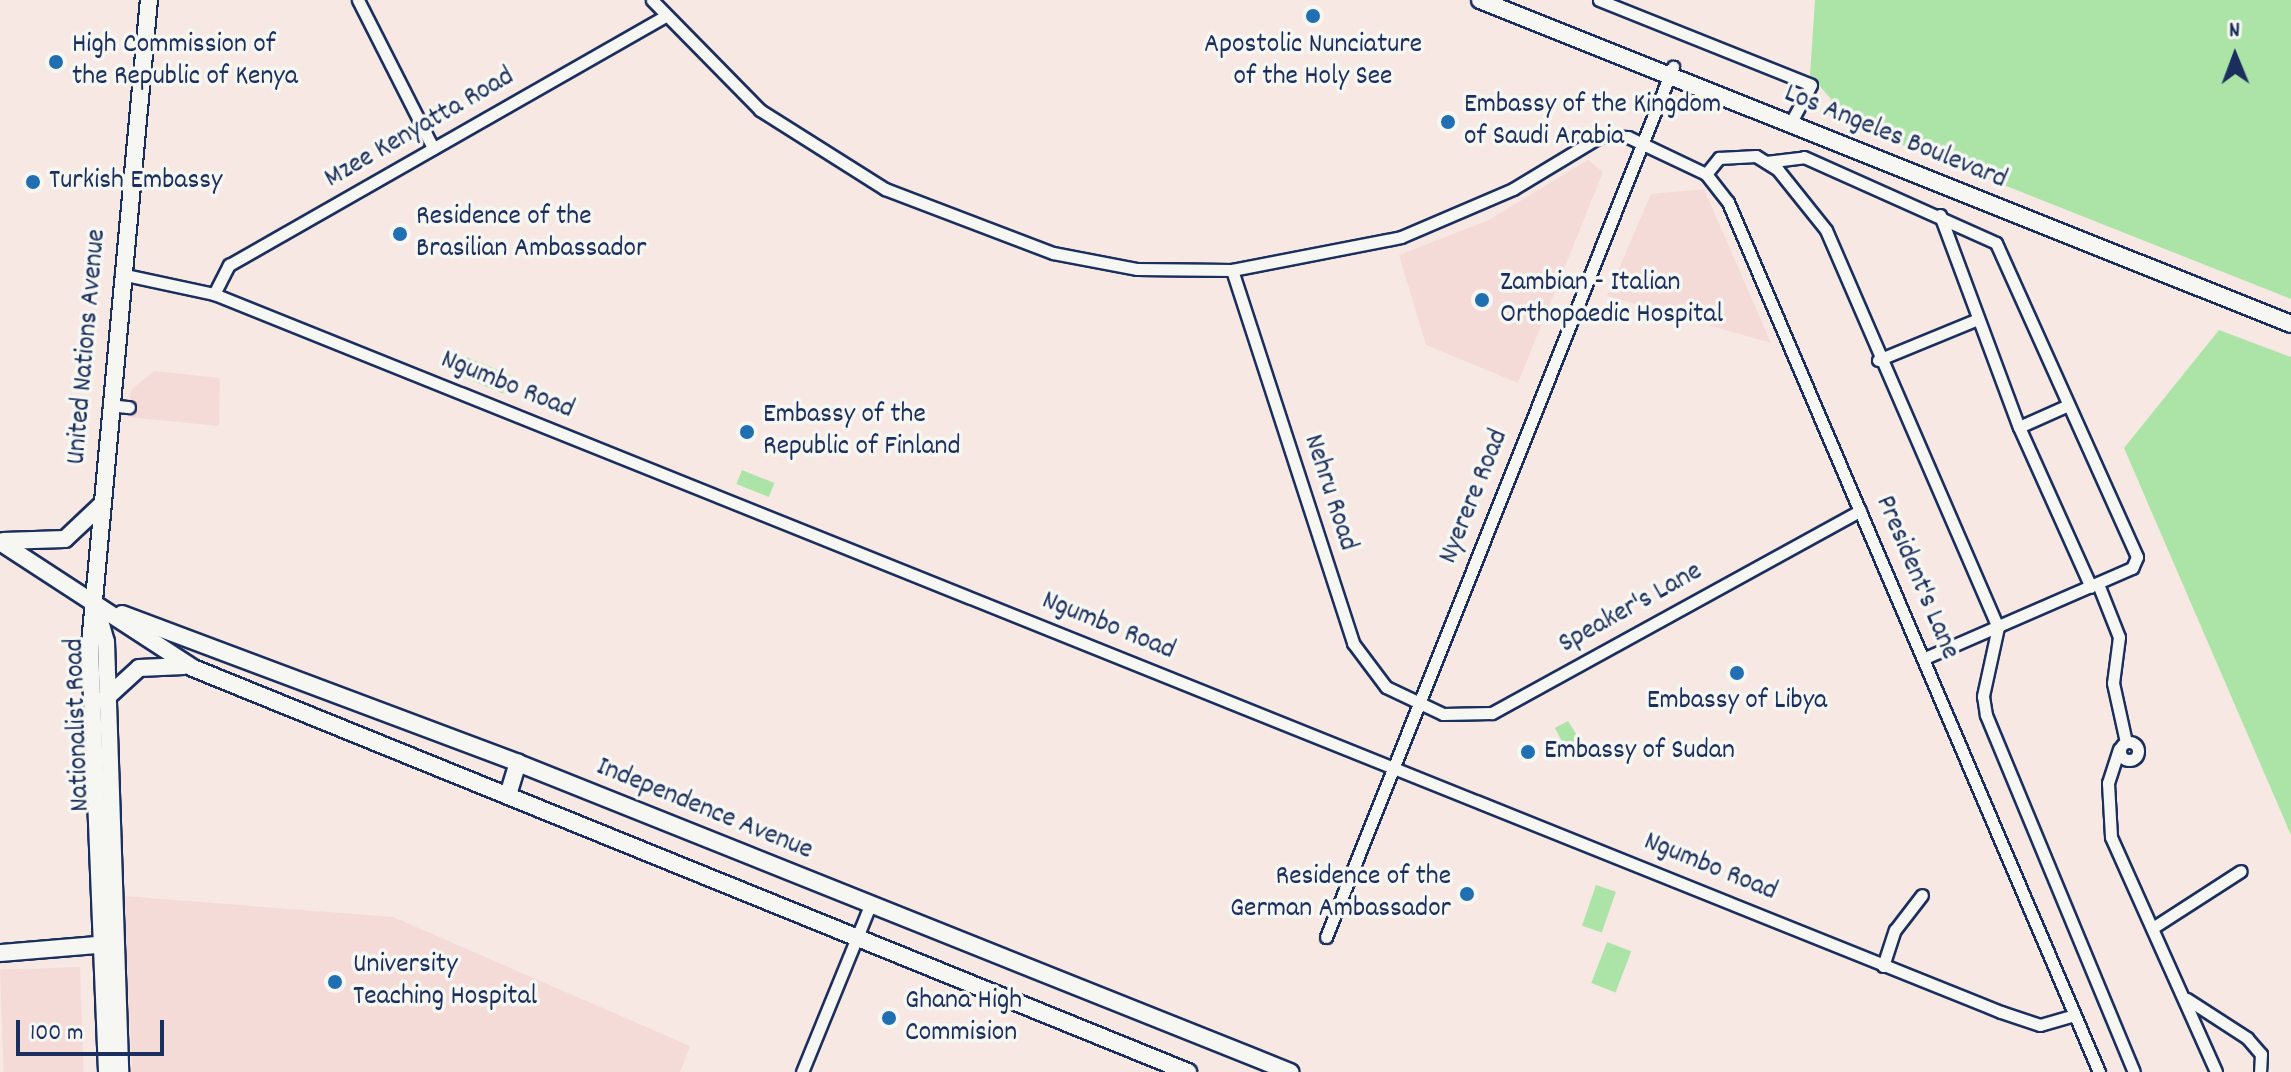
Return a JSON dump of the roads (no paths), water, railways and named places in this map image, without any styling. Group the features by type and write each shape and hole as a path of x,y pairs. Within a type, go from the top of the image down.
{"main road":[{"name":"United Nations Avenue","path":"95,604 109,405 149,0"},
{"name":"Los Angeles Boulevard","path":"1480,0 1671,71"},
{"name":"Los Angeles Boulevard","path":"1507,0 1671,71 2291,324"},
{"name":"Los Angeles Boulevard","path":"1792,120 2291,314"},
{"path":"0,541 65,539 100,506"},
{"name":"Independence Avenue","path":"0,541 193,668 1188,1072"},
{"name":"Independence Avenue","path":"95,604 518,763 1273,1069"},
{"name":"Nationalist Road","path":"95,604 106,642 107,1072"},
{"name":"Nationalist Road","path":"95,604 90,644 107,944 120,1072"},
{"path":"104,700 139,668 163,662 193,668"},
{"path":"508,795 518,763"},
{"path":"0,953 107,944"}],"street":[{"path":"358,0 433,148"},
{"name":"President's Lane","path":"652,0 663,17 760,110 885,189 1053,253 1137,269 1232,270 1401,237 1513,189 1601,136 1643,143 1706,174 1728,202 2099,1072"},
{"path":"1599,0 1811,85 1792,120"},
{"name":"Mzee Kenyatta Road","path":"214,294 229,265 663,17"},
{"name":"Nyerere Road","path":"1326,937 1671,71"},
{"path":"1706,174 1727,156 1766,162 1804,157 1940,215 1996,243 2066,406 2137,557 2132,568 1925,658"},
{"path":"1766,162 1826,230 1878,360 1998,627 1983,696 1986,715 2134,1072"},
{"path":"1940,215 2019,427 2119,637 2113,683 2123,745 2108,783 2111,837 2187,999 2216,1072"},
{"name":"Nehru Road","path":"1232,270 1353,643 1376,679 1419,705"},
{"name":"Ngumbo Road","path":"121,274 214,294 1392,771 2027,1022 2050,1024 2075,1015"},
{"path":"1878,360 1978,319"},
{"path":"109,405 129,407"},
{"path":"2019,427 2066,406"},
{"name":"Speaker's Lane","path":"1419,705 1461,718 1492,713 1860,511"},
{"path":"2108,783 2132,760 2138,748 2123,745"},
{"path":"2154,927 2241,871"},
{"path":"1883,966 1895,930 1922,895"},
{"path":"802,1072 870,905"},
{"path":"2187,999 2247,1038 2261,1054 2260,1072"}],"place":[{"name":"Apostolic Nunciature of the Holy See","path":"1313,16"},
{"name":"High Commission of the Republic of Kenya","path":"56,62"},
{"name":"Embassy of the Kingdom of Saudi Arabia","path":"1448,122"},
{"name":"Turkish Embassy","path":"33,182"},
{"name":"Residence of the Brasilian Ambassador","path":"400,234"},
{"name":"Zambian - Italian Orthopaedic Hospital","path":"1482,300"},
{"name":"Embassy of the Republic of Finland","path":"747,432"},
{"name":"Embassy of Libya","path":"1737,673"},
{"name":"Embassy of Sudan","path":"1528,752"},
{"name":"Residence of the German Ambassador","path":"1467,894"},
{"name":"University Teaching Hospital","path":"335,982"},
{"name":"Ghana High Commision","path":"889,1018"}]}
